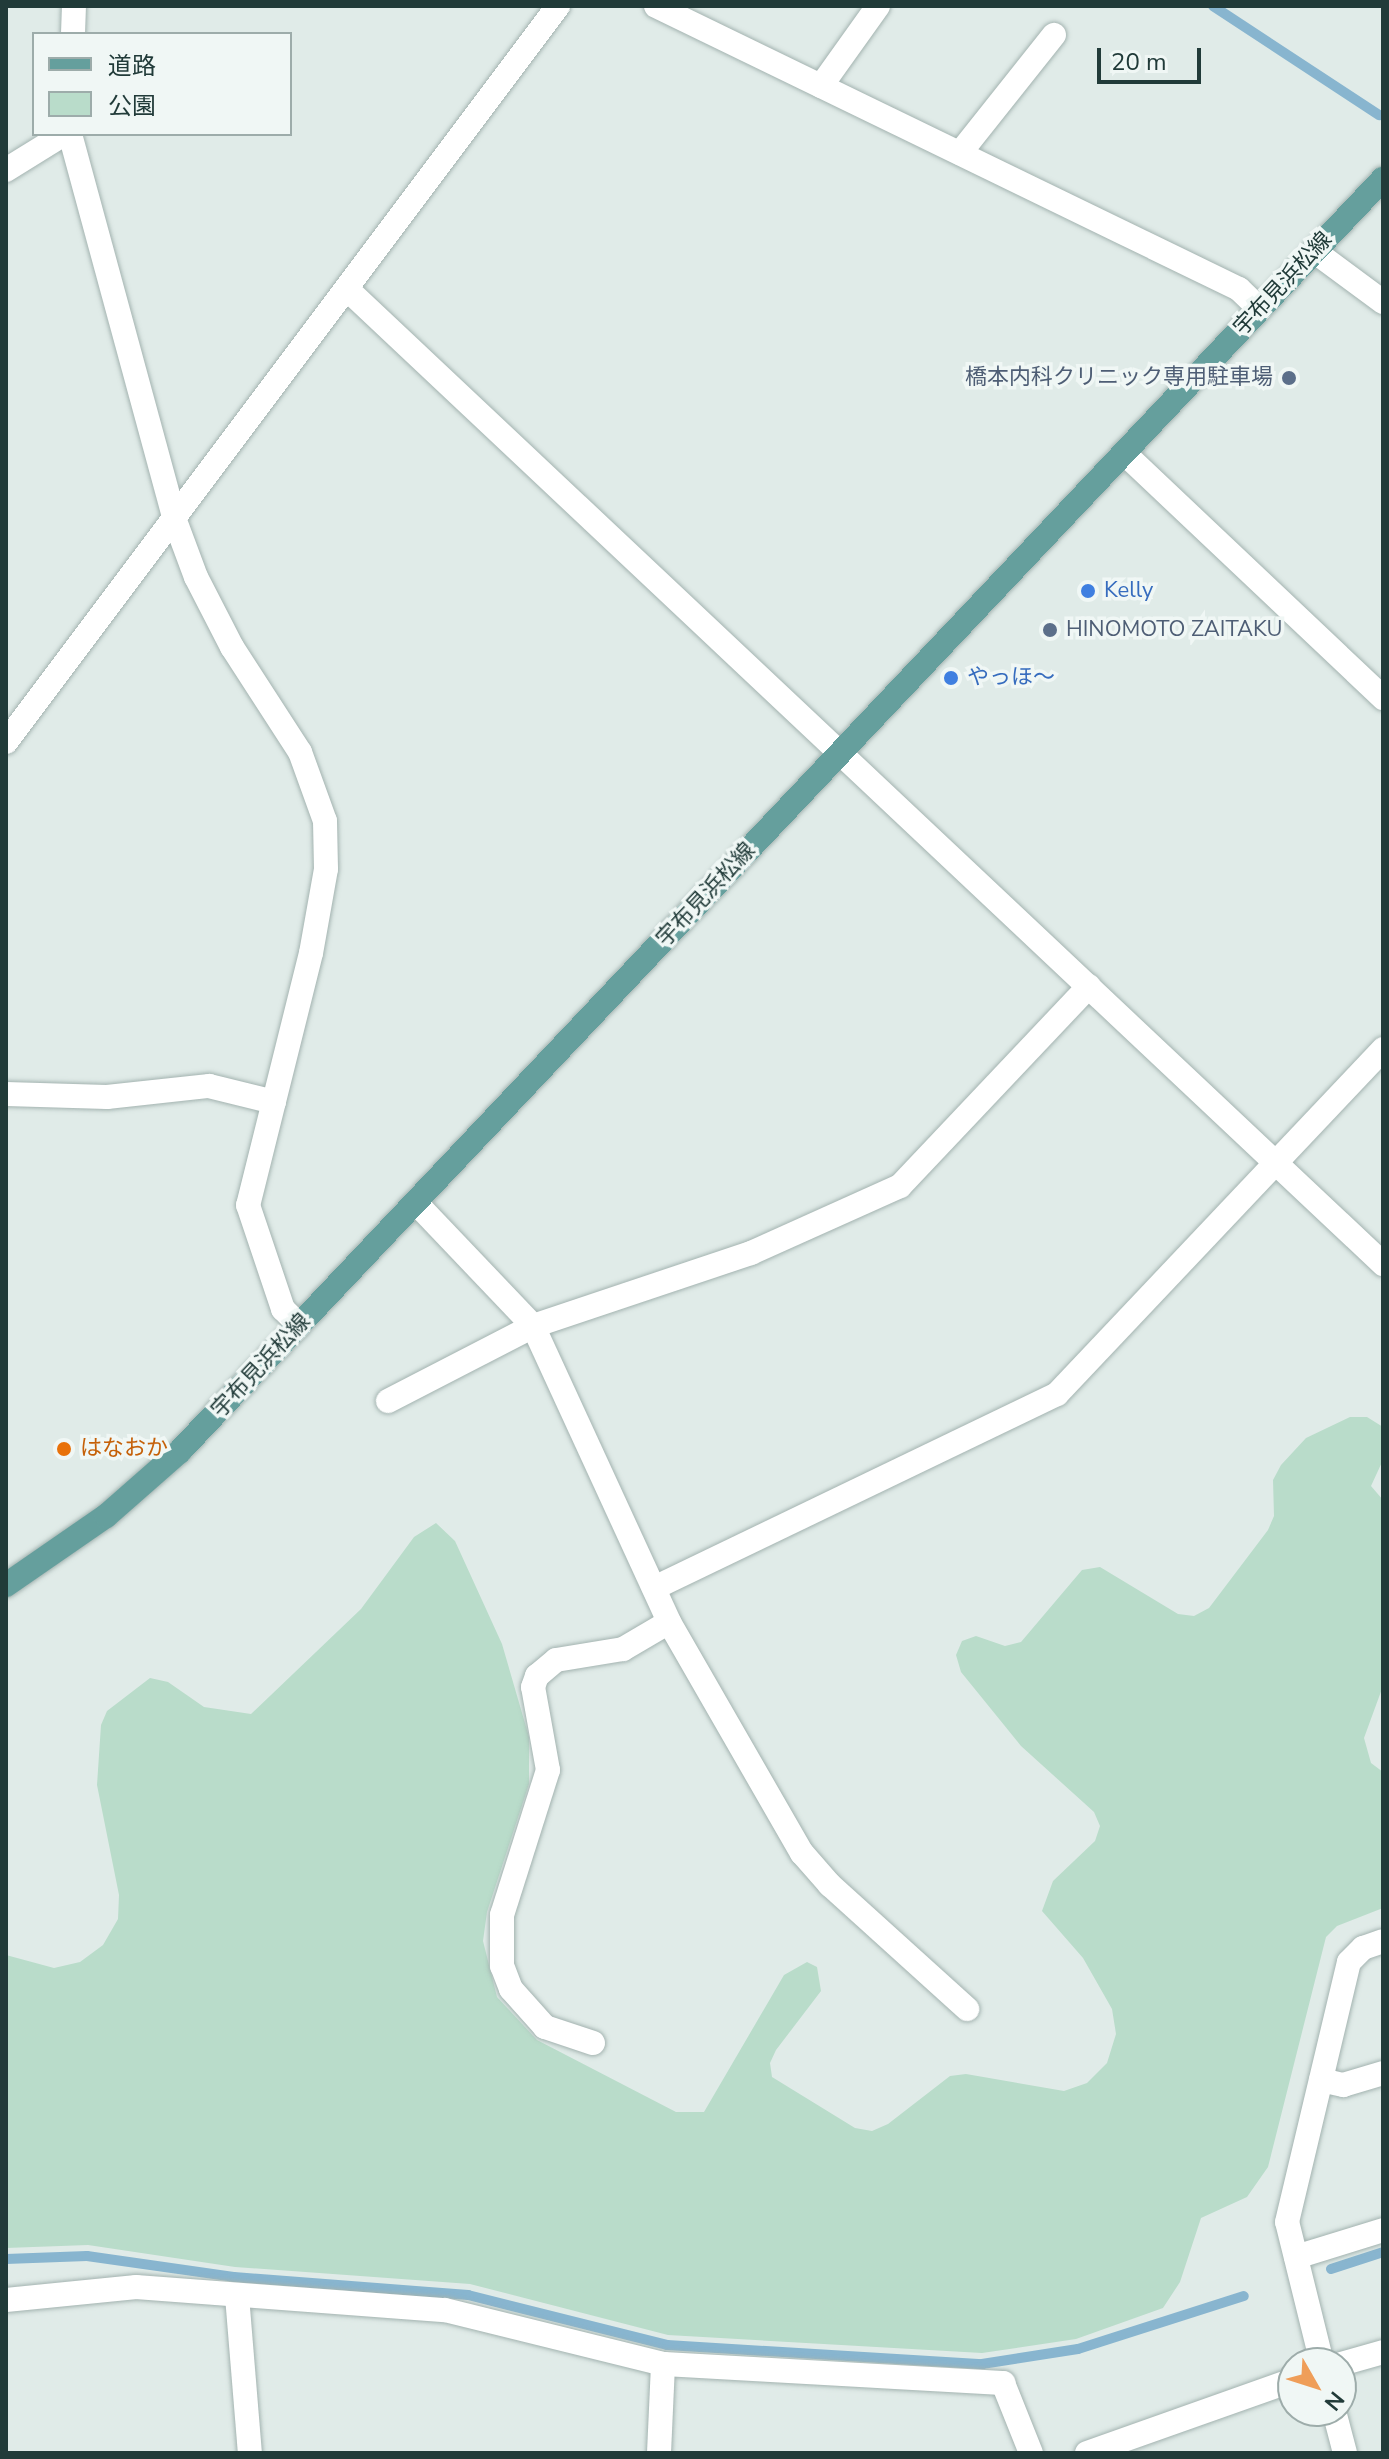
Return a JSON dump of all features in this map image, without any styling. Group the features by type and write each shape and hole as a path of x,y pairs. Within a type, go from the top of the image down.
{"main road":[{"name":"宇布見浜松線","path":"6,1585 143,1484 299,1325 1383,179"}],"street":[{"path":"73,32 74,6"},
{"path":"6,742 558,6"},
{"path":"656,6 1239,289 1260,309"},
{"path":"821,86 878,6"},
{"path":"960,153 1054,35"},
{"path":"6,170 64,136"},
{"path":"68,136 174,518 212,613 311,773 325,821 322,894 248,1205 283,1309 299,1325"},
{"path":"1314,251 1383,302"},
{"path":"347,289 1383,1264"},
{"path":"1124,453 1383,698"},
{"path":"388,1401 533,1326 751,1253 900,1186 1089,986"},
{"path":"654,1588 1057,1394 1383,1049"},
{"path":"6,1094 107,1097 209,1086 274,1102"},
{"path":"416,1203 533,1326 669,1622 802,1853 830,1885 967,2009"},
{"path":"593,2043 545,2027 511,1989 502,1966 502,1915 548,1770 533,1687 537,1676 556,1660 623,1649 669,1622"},
{"path":"1318,2347 1287,2222 1349,1962 1363,1948 1383,1941"},
{"path":"1321,2080 1343,2085 1383,2073"},
{"path":"1296,2257 1383,2230"},
{"path":"6,2300 136,2287 465,2312 663,2364 1003,2383 1031,2453"},
{"path":"237,2296 250,2453"},
{"path":"1357,2359 1383,2352"},
{"path":"659,2453 663,2364"},
{"path":"1087,2453 1277,2386"},
{"path":"1338,2427 1345,2453"}],"green space":[{"path":"1350,1417 1367,1417 1383,1427 1383,1460 1371,1486 1383,1500 1383,1686 1364,1738 1371,1763 1383,1772 1383,1908 1337,1926 1326,1937 1268,2167 1247,2197 1201,2218 1180,2282 1163,2308 1076,2339 982,2353 668,2335 470,2284 235,2267 88,2245 6,2248 6,1955 54,1968 80,1962 103,1945 118,1919 119,1895 97,1785 101,1725 107,1711 150,1678 168,1682 204,1707 251,1714 361,1609 414,1537 436,1523 455,1541 502,1644 529,1737 529,1784 487,1912 483,1941 497,1997 537,2040 676,2112 704,2112 784,1975 807,1962 817,1967 821,1991 776,2050 770,2063 772,2077 855,2128 872,2131 888,2124 950,2076 966,2074 1064,2091 1087,2083 1107,2063 1116,2034 1112,2009 1083,1958 1042,1911 1053,1881 1095,1841 1100,1826 1094,1812 1021,1746 961,1672 956,1655 962,1641 976,1636 1005,1646 1021,1642 1082,1570 1100,1567 1178,1614 1194,1616 1209,1608 1268,1530 1274,1516 1273,1480 1281,1465 1306,1438"}],"waterway":[{"path":"1213,6 1379,115"},
{"path":"1331,2269 1383,2252"},
{"path":"6,2259 87,2256 234,2277 468,2295 667,2345 982,2364 1078,2349 1244,2296"}],"place":[{"name":"橋本内科クリニック専用駐車場","path":"1289,378"},
{"name":"Kelly","path":"1088,591"},
{"name":"HINOMOTO ZAITAKU","path":"1050,630"},
{"name":"やっほ～","path":"951,678"},
{"name":"はなおか","path":"64,1449"}]}
